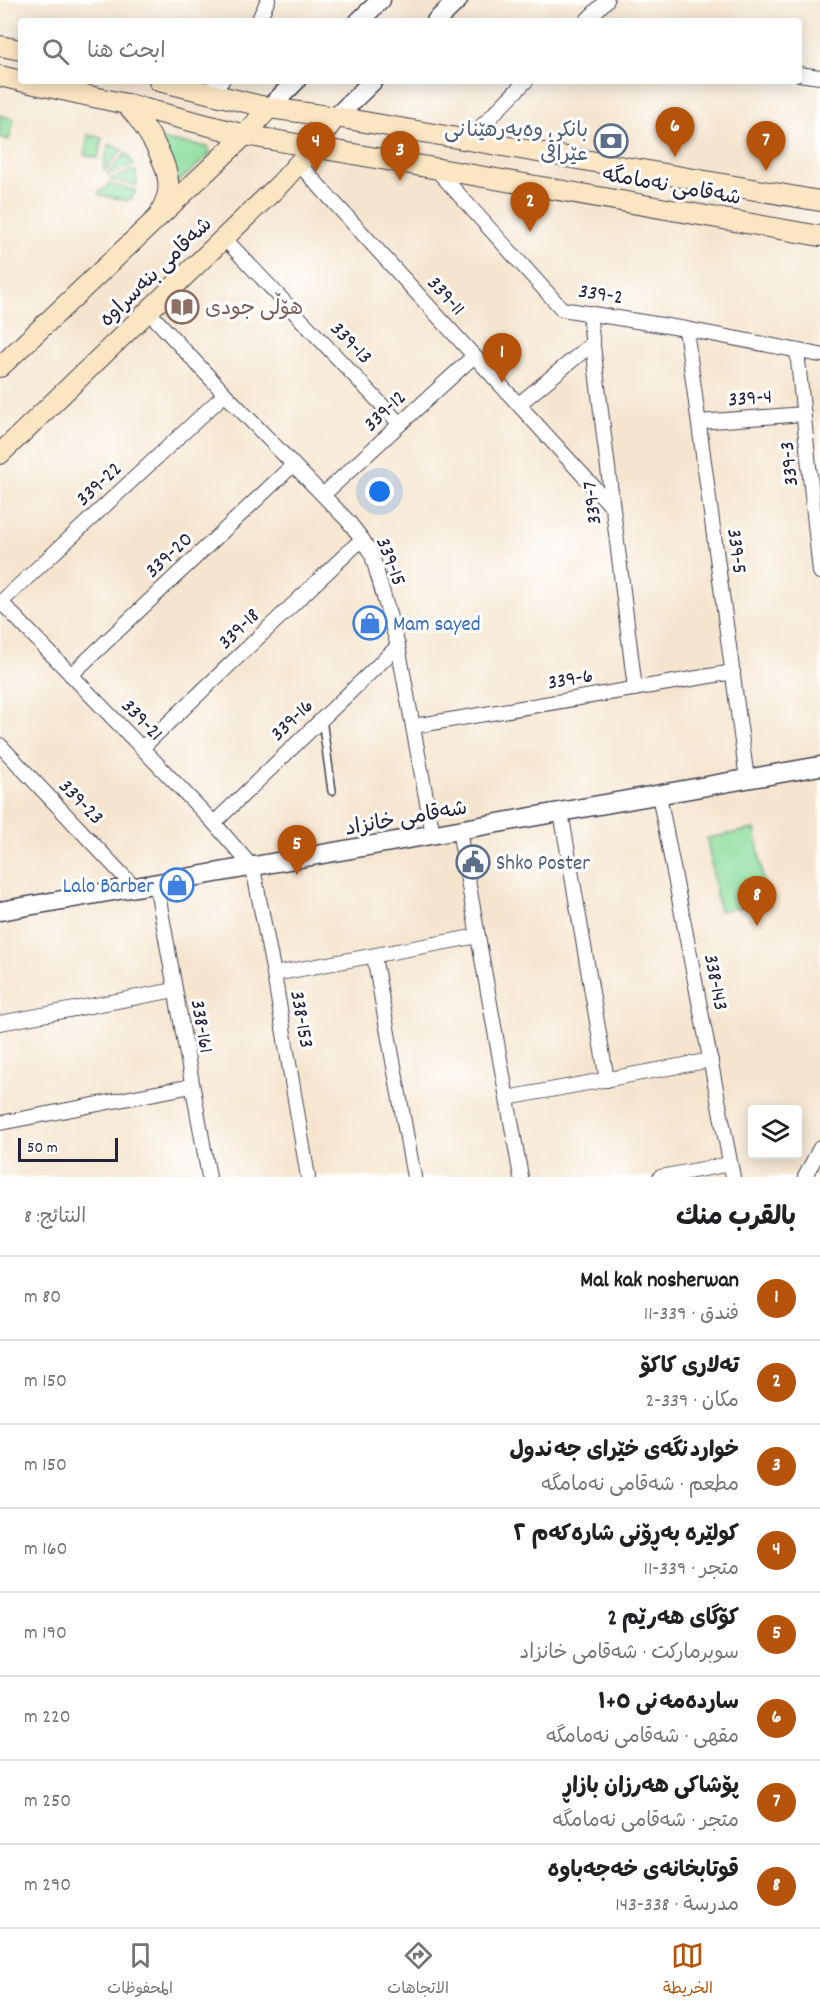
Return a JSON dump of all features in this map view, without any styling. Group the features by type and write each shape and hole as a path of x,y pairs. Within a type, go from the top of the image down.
{"main road":[{"path":"0,46 18,49"},
{"name":"شەقامی نەمامگە","path":"0,76 18,80"},
{"name":"شەقامی نەمامگە","path":"35,84 126,104 245,135 820,236"},
{"name":"شەقامی نەمامگە","path":"173,84 269,108 336,117 820,201"},
{"path":"126,104 142,121 163,163 168,192 158,217"},
{"name":"شەقامی بنەسراوە","path":"0,367 245,135 269,108"},
{"name":"شەقامی بنەسراوە","path":"0,454 299,164 336,117"}],"street":[{"path":"362,18 381,0"},
{"path":"439,18 458,0"},
{"path":"589,18 607,0"},
{"path":"259,18 263,1"},
{"path":"802,74 820,77"},
{"path":"205,91 217,84"},
{"path":"269,108 293,84"},
{"path":"336,117 370,84"},
{"path":"468,140 523,84"},
{"name":"339-11","path":"299,164 612,507"},
{"name":"339-2","path":"434,167 562,309 687,329 820,355"},
{"name":"339-13","path":"224,238 400,424"},
{"name":"339-15","path":"147,310 323,495 362,538 372,555 398,646 433,835"},
{"name":"339-7","path":"589,313 634,689"},
{"name":"339-5","path":"687,329 747,779"},
{"path":"519,404 593,343"},
{"name":"339-3","path":"797,351 820,572"},
{"name":"339-12","path":"323,495 474,356"},
{"name":"339-22","path":"1,602 225,394"},
{"name":"339-4","path":"699,422 804,414"},
{"name":"339-20","path":"71,675 293,465"},
{"name":"339-18","path":"142,748 362,538"},
{"name":"339-21","path":"1,602 214,823 253,868"},
{"name":"339-16","path":"214,823 398,646"},
{"name":"339-6","path":"414,726 733,672"},
{"name":"339-23","path":"0,746 134,887"},
{"name":"شەقامی خانزاد","path":"0,911 820,766"},
{"name":"338-143","path":"659,795 731,1170"},
{"path":"561,812 607,1080"},
{"path":"459,830 521,1177"},
{"name":"338-153","path":"253,868 274,974 308,1177"},
{"name":"338-161","path":"156,883 209,1177"},
{"path":"274,974 478,936"},
{"path":"374,956 414,1177"},
{"path":"0,1023 175,990"},
{"path":"507,1098 711,1060"},
{"path":"0,1123 192,1086"},
{"path":"805,1177 820,1148"},
{"path":"660,1177 731,1170"}],"lane":[{"path":"322,719 332,791"}],"green space":[{"path":"0,115 14,119 9,140 0,137"},
{"path":"88,135 102,138 98,158 84,155"},
{"path":"157,139 208,147 209,155 175,185"},
{"path":"109,144 122,150 105,171 103,169"},
{"path":"126,153 134,165 108,175 107,174"},
{"path":"136,170 137,185 110,180 110,179"},
{"path":"109,184 136,190 128,201 99,195 99,191"},
{"path":"755,829 767,903 719,911 707,838"}],"place":[{"name":"بانکی وەبەرهێنانی عێراقی","path":"611,141"},
{"name":"ساردەمەنی ٥+١","path":"675,157"},
{"name":"پۆشاکی هەرزان بازاڕ","path":"766,171"},
{"name":"کولێرە بەڕۆنی شارەکەم ٢","path":"316,172"},
{"name":"خواردنگەی خێرای جەندول","path":"400,181"},
{"name":"تەلاری کاکۆ","path":"530,232"},
{"name":"هۆڵی جودی","path":"182,307"},
{"name":"Mal kak nosherwan","path":"502,383"},
{"name":"Mam sayed","path":"370,623"},
{"name":"Shko Poster","path":"473,862"},
{"name":"کۆگای هەرێم 2","path":"297,875"},
{"name":"Lalo Barber","path":"177,885"},
{"name":"قوتابخانەی خەجەباوە","path":"757,926"}]}
